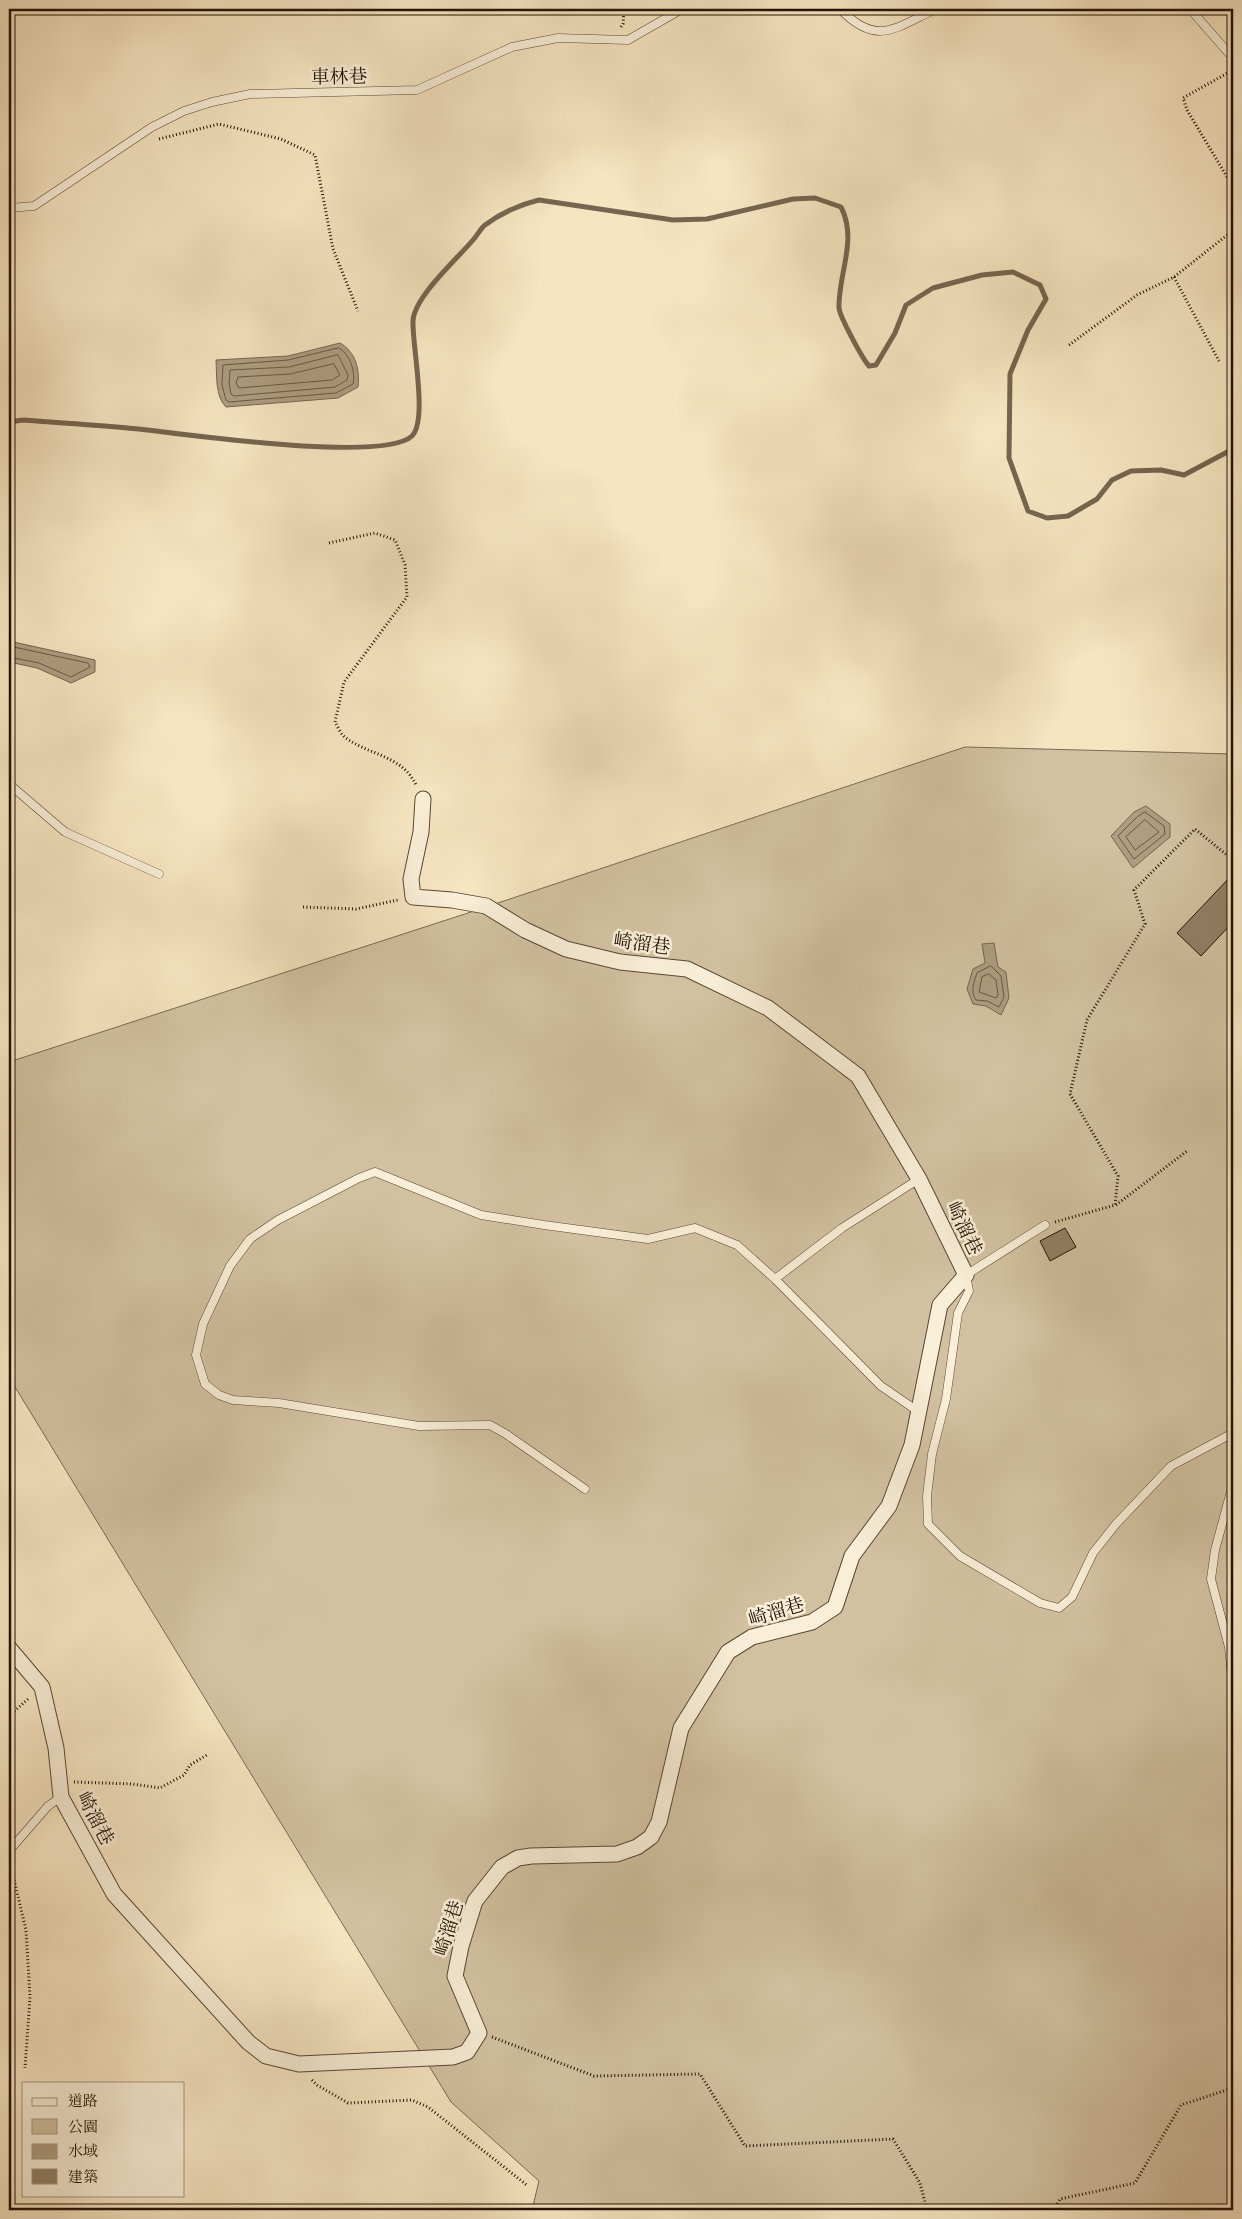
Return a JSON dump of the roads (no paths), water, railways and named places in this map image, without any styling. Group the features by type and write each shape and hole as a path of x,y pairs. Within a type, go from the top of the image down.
{"street":[{"name":"崎溜巷","path":"9,1648 42,1687 56,1748 61,1797 114,1894 248,2042 266,2056 299,2064 453,2057 467,2052 479,2033 455,1976 460,1946 475,1901 502,1867 518,1858 617,1854 637,1847 651,1837 659,1822 681,1728 728,1652 752,1637 812,1622 835,1607 852,1556 889,1506 912,1445 940,1305 966,1275 919,1179 858,1076 768,1008 687,970 620,962 566,949 525,930 486,906 452,900 413,897 411,879 421,832 423,799"}],"lane":[{"name":"車林巷","path":"9,208 34,206 152,127 184,111 212,102 250,94 417,90 512,47 558,38 628,40 682,9"},
{"path":"840,9 854,23 874,32 891,29 936,9"},
{"path":"1190,9 1233,58"},
{"path":"9,784 65,832 159,874"},
{"path":"585,1489 490,1425 419,1426 307,1407 233,1400 219,1395 205,1384 196,1355 203,1324 230,1266 250,1239 278,1220 375,1172 481,1215 648,1238 696,1228 737,1245 775,1279 881,1386 919,1412"},
{"path":"775,1279 842,1228 919,1179"},
{"path":"1045,1225 966,1275 969,1291 958,1313 946,1399 932,1454 927,1496 928,1524 960,1556 1040,1602 1059,1608 1072,1597 1093,1553 1116,1524 1171,1466 1233,1433"},
{"path":"1233,1484 1214,1550 1212,1579 1229,1647 1233,1686"},
{"path":"9,1851 48,1806 61,1797"}],"water":[{"path":"340,343 350,351 356,362 358,387 338,398 226,407 222,402 217,385 216,360 288,356"},
{"path":"9,641 95,660 95,672 71,683 37,668 9,662"},
{"path":"1146,806 1170,824 1170,837 1133,868 1111,836 1134,812"},
{"path":"994,943 998,967 1006,972 1009,998 1001,1015 986,1006 973,1004 967,989 973,969 985,963 982,944"}],"waterway":[{"path":"9,422 23,420 110,426 238,441 325,447 363,447 394,444 412,436 417,427 419,415 413,332 415,311 437,279 483,227 497,217 517,207 539,200 673,220 707,219 793,199 815,198 841,207 846,219 848,244 839,295 839,308 843,320 869,366 876,365 895,333 906,305 933,288 982,275 1013,272 1040,285 1046,299 1028,330 1010,374 1009,458 1028,511 1047,518 1068,516 1097,499 1112,480 1131,471 1161,470 1184,475 1233,449"}]}
